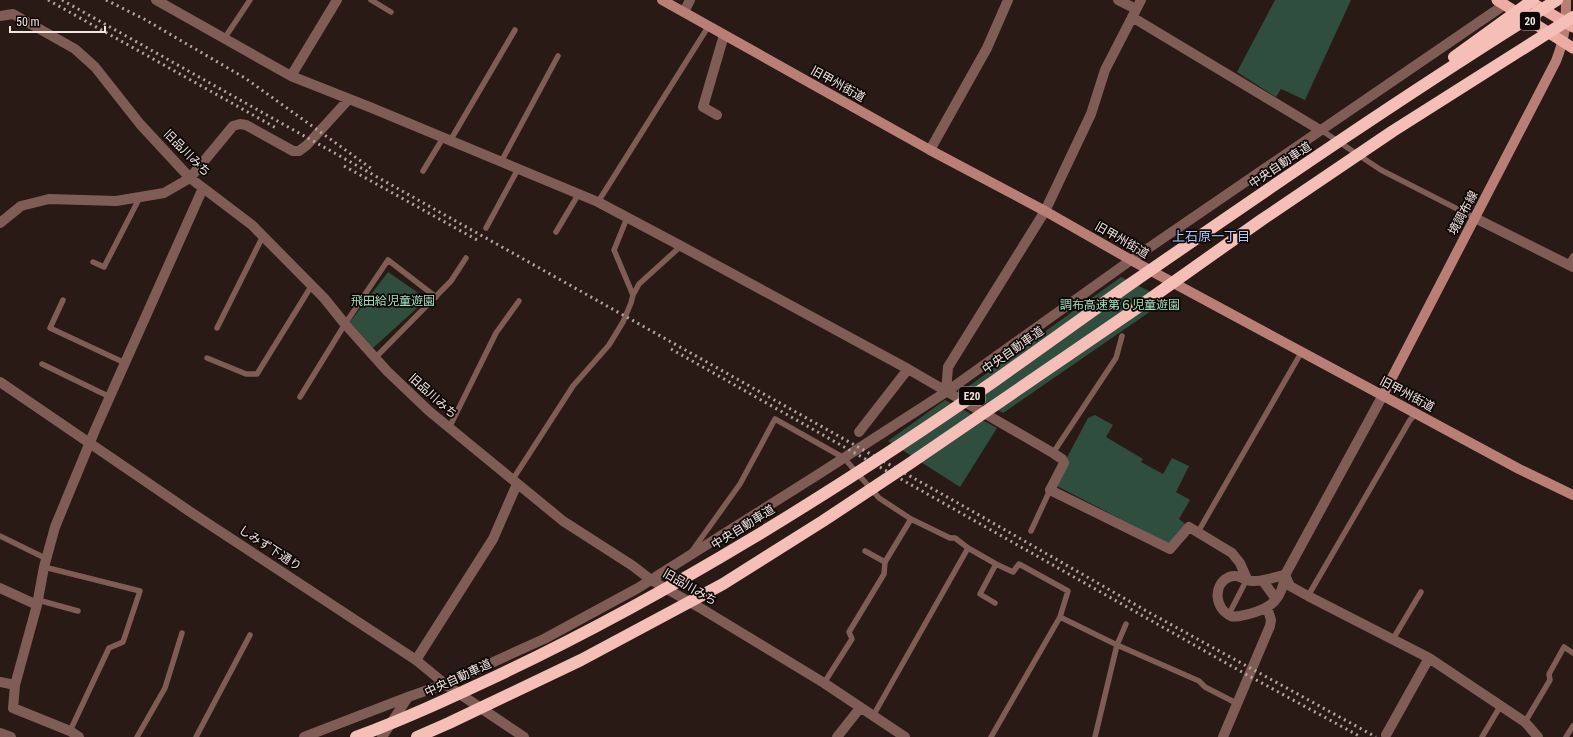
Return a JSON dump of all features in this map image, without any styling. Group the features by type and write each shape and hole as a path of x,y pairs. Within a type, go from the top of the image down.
{"highway":[{"name":"20","path":"1527,0 1571,23"},
{"path":"1381,112 1468,46 1533,0"},
{"name":"中央自動車道","path":"356,737 440,702 570,641 712,563 813,501 980,391 1125,288 1381,112 1557,0"},
{"name":"20","path":"1500,2 1568,45"},
{"name":"E20","path":"416,737 449,724 581,660 723,584 823,521 909,464 1393,131 1490,69 1571,23"}],"main road":[{"name":"旧甲州街道","path":"662,0 930,150 1046,211 1131,260 1302,353 1417,413 1519,469 1573,495"},
{"name":"境調布線","path":"1383,395 1556,61 1568,45 1571,23 1566,0"}],"street":[{"path":"156,0 291,76 598,202 681,246 908,369 1053,453 1062,459 1064,463 1050,490 1170,549 1189,527 1232,553 1240,563 1247,579"},
{"path":"291,76 337,0"},
{"path":"684,12 690,0"},
{"path":"930,150 987,48 1008,0"},
{"path":"1118,0 1134,13 1320,130"},
{"path":"946,392 948,367 1046,211 1091,114 1105,70 1141,0"},
{"path":"304,737 445,684 544,639 651,580 687,558 946,392 1131,260 1320,130 1500,2"},
{"name":"旧品川みち","path":"0,16 13,14 75,48 95,67 140,124 190,178 252,225 312,285 344,324 387,371 449,428 563,521 633,566 651,580 824,683 906,737"},
{"path":"717,115 703,107 724,35"},
{"path":"0,223 21,206 50,199 116,201 164,193 190,178 233,126 240,124 246,125 293,151 299,151 307,145 349,99"},
{"path":"79,737 70,731 13,708 15,685 37,603 55,527 110,397 203,188"},
{"path":"1475,218 1571,262"},
{"path":"859,432 908,369"},
{"name":"しみず下通り","path":"0,382 189,511 416,660 445,684 524,737"},
{"path":"1285,575 1263,581 1250,581 1237,576 1224,580 1220,585 1218,592 1219,605 1221,609 1228,614 1238,616 1267,607 1276,599 1283,588 1285,575 1383,395"},
{"path":"416,660 493,539 515,482"},
{"path":"1285,575 1290,586 1429,658 1525,722 1538,737"},
{"path":"1263,581 1276,599"},
{"path":"0,588 37,603"},
{"path":"1223,737 1270,626 1271,620 1267,607"},
{"path":"1386,735 1429,658"},
{"path":"0,682 15,685"},
{"path":"382,737 408,697"},
{"path":"837,737 860,708"},
{"path":"0,733 11,737"}],"lane":[{"path":"224,39 250,0"},
{"path":"371,0 390,12"},
{"path":"598,202 708,27"},
{"path":"423,172 446,140 515,30"},
{"path":"501,162 558,56"},
{"path":"1320,130 1381,170 1475,218"},
{"path":"486,228 518,169"},
{"path":"556,232 578,195"},
{"path":"93,262 104,267 140,196"},
{"path":"627,218 614,250 633,295"},
{"path":"217,328 263,236"},
{"path":"515,482 573,386 609,345 623,322 633,295 639,284 681,246"},
{"path":"375,358 436,297 450,281 466,258"},
{"path":"300,397 344,324 388,260 436,297"},
{"path":"207,358 246,374 257,374 312,285"},
{"path":"63,300 50,328 125,363"},
{"path":"449,428 496,333 519,301"},
{"path":"1053,453 1116,358 1122,336"},
{"path":"1198,532 1302,353"},
{"path":"42,364 110,397"},
{"path":"1308,596 1410,420 1417,413"},
{"path":"687,558 740,484 776,419 844,458 879,498 911,518 950,538 955,538 968,548 1013,572 1019,564 1068,591 1060,617 991,737"},
{"path":"1031,531 1050,490"},
{"path":"824,683 852,639 849,632 884,574 885,562 911,518"},
{"path":"0,536 46,563 140,591 123,642 109,648 70,731"},
{"path":"873,716 968,548"},
{"path":"865,551 885,562"},
{"path":"995,603 980,594 996,564"},
{"path":"1228,614 1247,579"},
{"path":"1393,639 1421,592"},
{"path":"37,603 78,611"},
{"path":"1060,617 1117,645 1198,681 1205,687 1238,704"},
{"path":"1095,737 1117,645 1126,624"},
{"path":"137,737 165,688 182,633"},
{"path":"196,737 250,635"},
{"path":"1525,722 1550,680 1549,674 1564,647 1573,652"},
{"path":"1482,737 1501,705"},
{"path":"1566,737 1573,726"}],"green space":[{"path":"1275,0 1351,0 1305,100 1281,89 1276,97 1237,72"},
{"name":"飛田給児童遊園","path":"388,272 427,299 373,348 350,322"},
{"name":"調布高速第６児童遊園","path":"1121,277 1167,300 1003,413 962,391"},
{"path":"945,400 997,428 960,487 888,441"},
{"path":"1095,415 1113,425 1106,437 1143,459 1141,462 1163,474 1172,458 1189,466 1176,492 1190,500 1179,519 1189,527 1173,546 1053,484 1088,418"}],"railway":[{"path":"48,0 278,129"},
{"path":"62,0 965,507 1150,613 1376,737"},
{"path":"106,0 144,19 245,78 372,169"},
{"path":"344,166 479,241"},
{"path":"671,349 1249,676 1361,737"}],"district":[{"name":"上石原一丁目","path":"1211,236"}]}
